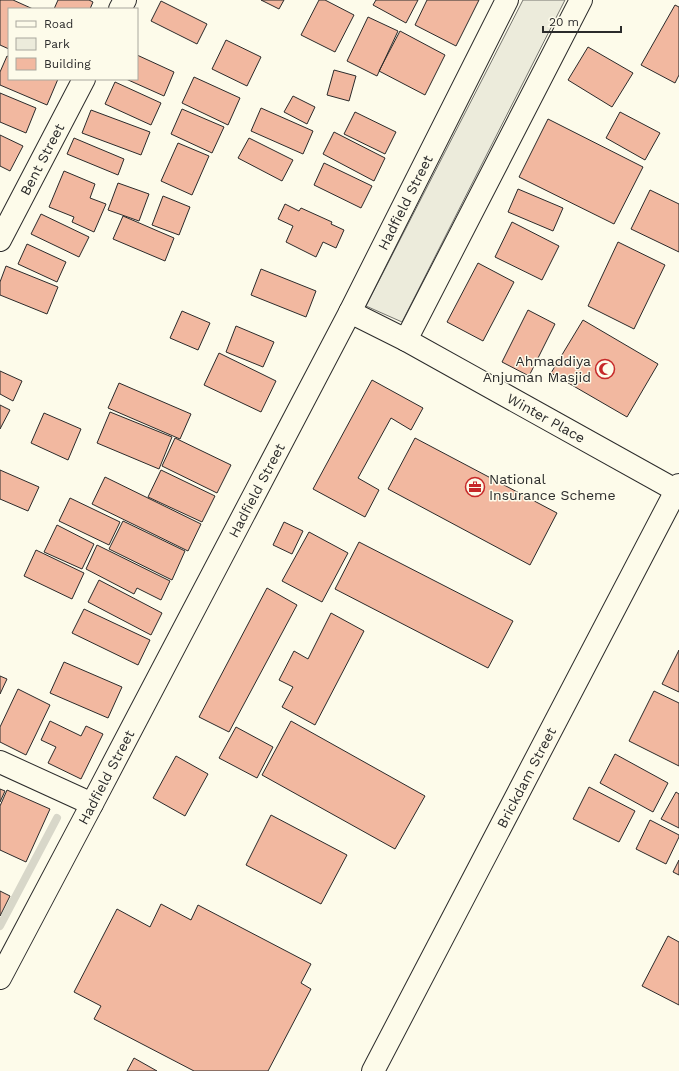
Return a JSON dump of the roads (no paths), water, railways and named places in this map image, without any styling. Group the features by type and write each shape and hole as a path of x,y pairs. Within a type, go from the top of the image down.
{"street":[{"name":"Hadfield Street","path":"0,978 350,312 507,0"},
{"path":"406,340 581,0"},
{"name":"Bent Street","path":"0,240 83,80"},
{"name":"Winter Place","path":"350,312 406,340 678,489"},
{"name":"Brickdam Street","path":"373,1071 678,489"},
{"path":"0,762 92,804"}],"waterway":[{"path":"0,926 57,818"}],"place":[{"name":"Ahmaddiya Anjuman Masjid","path":"605,369"},
{"name":"National Insurance Scheme","path":"475,487"}]}
